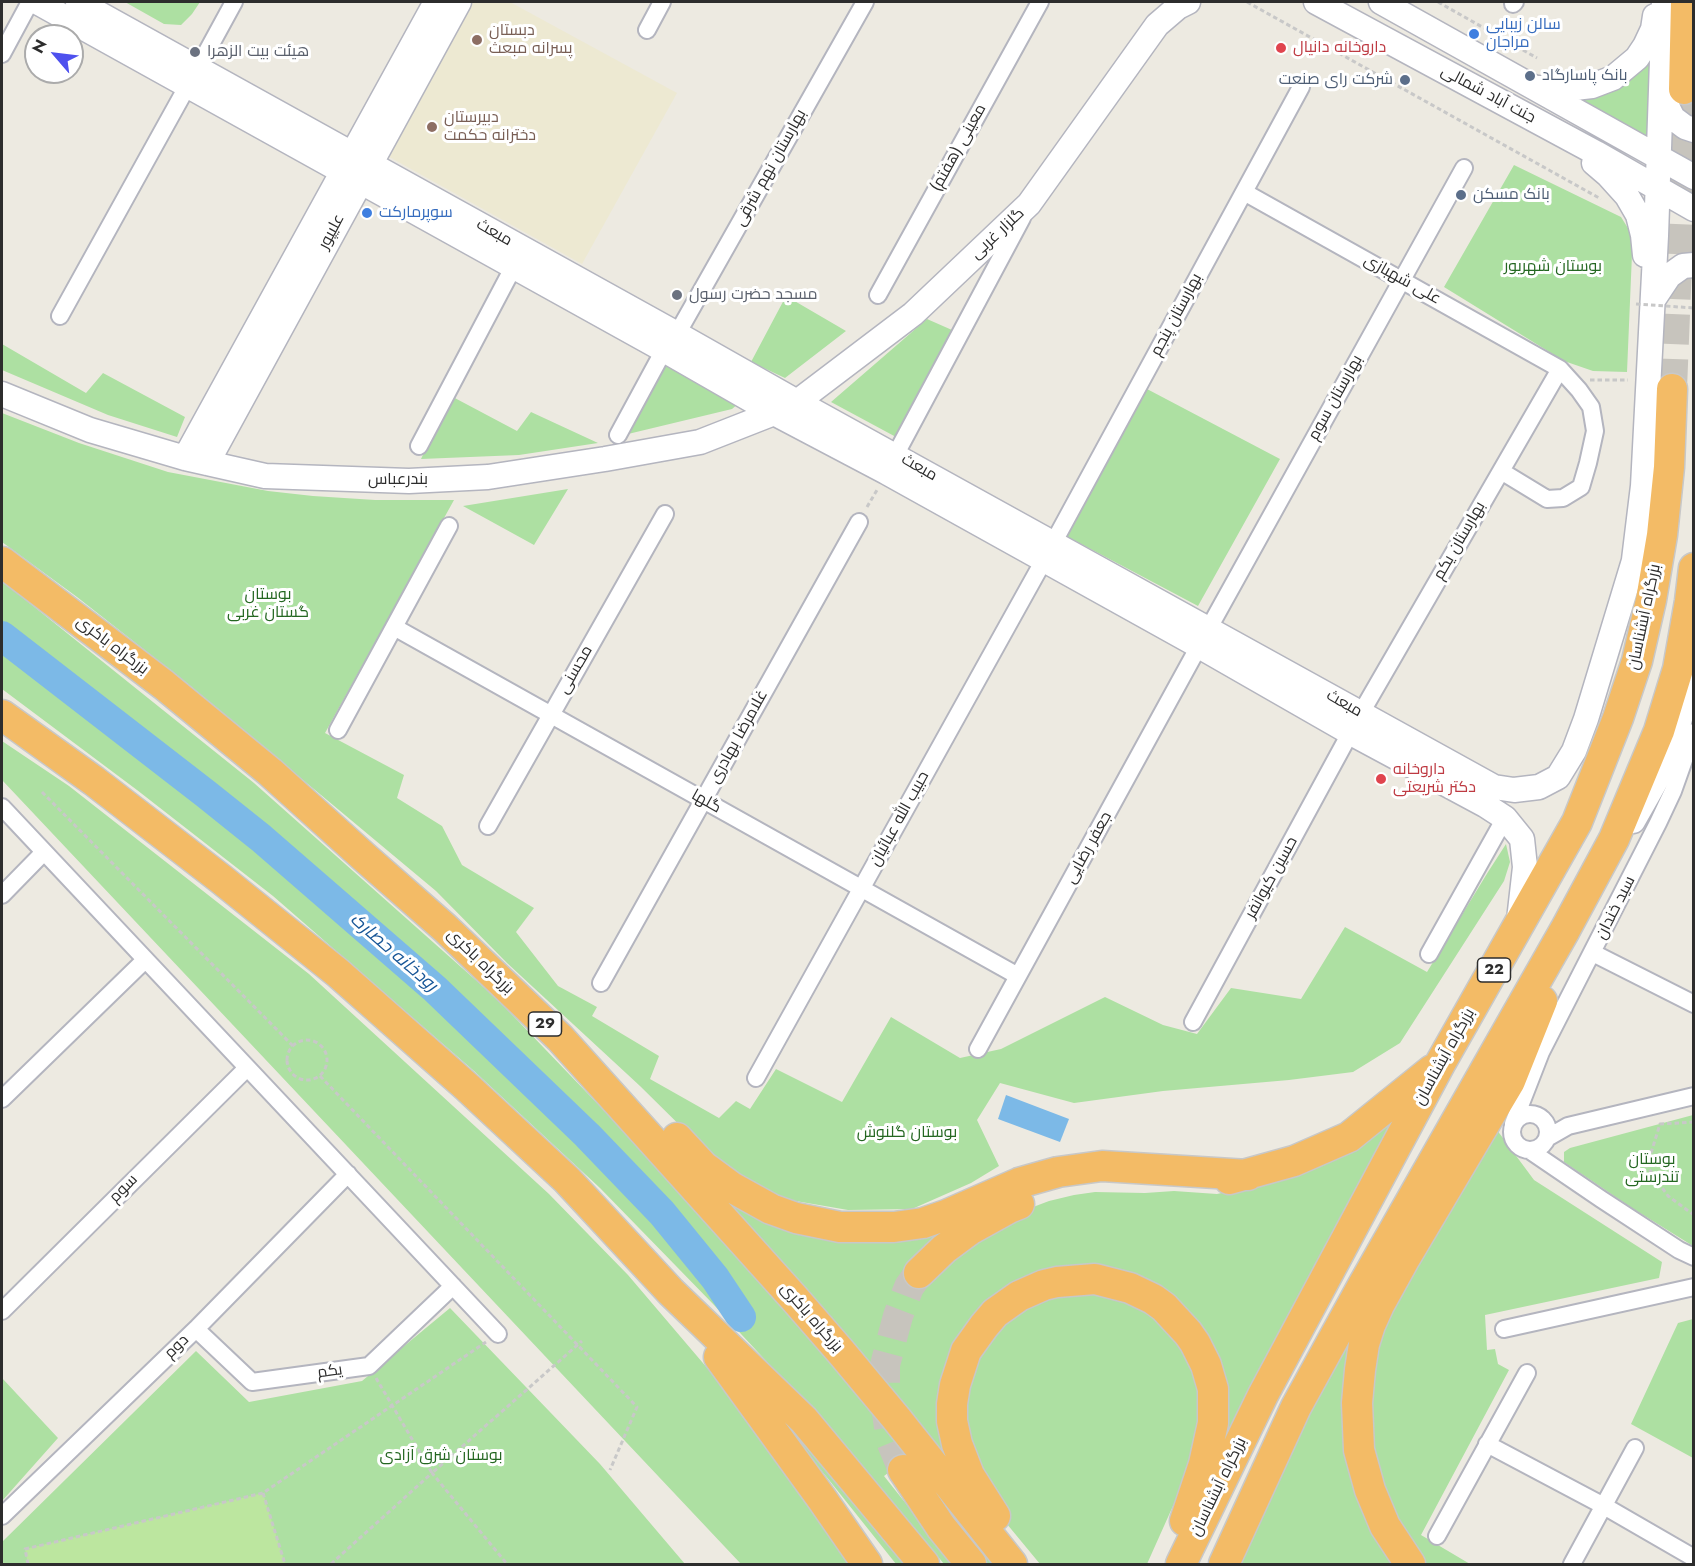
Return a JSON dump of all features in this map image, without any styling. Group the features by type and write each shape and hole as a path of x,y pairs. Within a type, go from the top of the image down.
{"highway":[{"path":"1673,88 1686,2"},
{"name":"بزرگراه آبشناسان","path":"1181,1564 1263,1395 1441,1062 1582,811 1637,661 1651,600 1662,535 1669,467 1672,389"},
{"name":"بزرگراه باکری","path":"2,562 164,685 270,772 444,928 560,1038 787,1289 896,1418 1012,1564"},
{"name":"22","path":"1224,1564 1296,1407 1614,839 1659,731 1678,669 1694,568"},
{"path":"2,715 94,781 221,879 338,973 467,1087 567,1180 671,1292 804,1420 924,1564"},
{"path":"1410,1564 1385,1526 1370,1490 1359,1450 1357,1403 1364,1344 1370,1324 1384,1295 1510,1081 1537,1016 1565,930"},
{"path":"560,1038 646,1107 703,1166 733,1188 771,1209 818,1223 840,1227 894,1227 923,1223 1019,1183 1058,1172 1102,1166 1248,1175"},
{"path":"919,1273 971,1229 1009,1208 1045,1195 1098,1185 1216,1182 1294,1161 1349,1137 1441,1062"},
{"path":"1030,1564 976,1487 962,1458 952,1421 955,1385 966,1351 995,1313 1031,1290 1057,1282 1082,1279 1095,1279 1123,1285 1153,1299 1164,1307 1195,1343 1210,1376 1214,1405 1210,1442 1171,1564"},
{"path":"671,1292 867,1564"},
{"path":"764,1419 846,1510 889,1564"},
{"path":"903,1470 941,1527 971,1564"}],"street":[{"path":"2,54 30,2"},
{"name":"مبعث","path":"37,2 193,77 357,167 670,342 774,413 891,464"},
{"name":"مبعث","path":"78,2 193,77"},
{"path":"60,316 234,2"},
{"name":"علیپور","path":"357,167 436,2"},
{"name":"علیپور","path":"196,461 357,167 459,2"},
{"path":"646,30 662,2"},
{"name":"بهارستان نهم شرقی","path":"618,435 865,2"},
{"name":"معینی (هفتم)","path":"878,295 1040,2"},
{"name":"گلزار غربی","path":"1157,25 1164,2"},
{"name":"گلزار غربی","path":"797,402 913,314 1029,204 1157,25 1178,7 1188,2"},
{"name":"جنت آباد شمالی","path":"1316,2 1550,128 1694,209"},
{"name":"جنت آباد شمالی","path":"1381,2 1694,177"},
{"path":"1535,88 1566,89 1592,86 1613,78 1637,58 1645,46 1653,29 1657,2"},
{"path":"1650,345 1642,304 1658,189 1659,157 1673,88 1664,2"},
{"path":"1447,73 1453,72 1463,63 1461,47"},
{"name":"بهارستان پنجم","path":"1049,552 1301,87"},
{"path":"1673,88 1667,106 1674,118 1685,127 1694,130"},
{"path":"1550,128 1608,175 1627,196 1638,215 1643,235 1650,345 1643,486 1635,554 1620,643 1594,743 1563,847"},
{"name":"مبعث","path":"357,167 514,266 797,402 891,464 1356,723 1505,818 1522,838 1525,867 1519,925"},
{"name":"بهارستان سوم","path":"1204,638 1464,168"},
{"name":"علی شهبازی","path":"1244,192 1560,369 1591,407 1595,431 1581,487 1563,498 1547,499 1501,471"},
{"path":"891,464 1029,204"},
{"path":"1642,304 1669,276 1683,266 1694,265"},
{"path":"419,446 514,266"},
{"name":"بهارستان یکم","path":"1356,723 1560,369"},
{"name":"بندرعباس","path":"2,394 90,430 196,461 265,476 409,481 488,477 700,442 797,402"},
{"name":"محسنی","path":"488,826 665,514"},
{"name":"غلامرضا بهادری","path":"601,983 859,522"},
{"path":"338,730 449,526"},
{"name":"حبیب الله عبائیان","path":"756,1078 1049,552"},
{"name":"مبعث","path":"1356,723 1494,788 1514,790 1539,787 1558,777 1574,751 1586,719 1635,554"},
{"name":"گلها","path":"394,627 1018,976"},
{"name":"جعفر رضایی","path":"978,1049 1204,638"},
{"path":"1601,864 1636,817 1658,777 1678,726 1694,669"},
{"name":"حسین کیوانفر","path":"1193,1023 1356,723"},
{"name":"سید خندان","path":"1513,1124 1541,1052 1658,823 1673,790 1694,732"},
{"path":"2,807 498,1334"},
{"path":"1429,954 1505,818"},
{"path":"2,895 44,852"},
{"path":"1593,953 1694,1004"},
{"path":"2,1100 145,960"},
{"name":"سوم","path":"2,1311 247,1068"},
{"path":"1530,1079 1539,1117 1547,1125 1546,1140 1552,1166"},
{"path":"1529,1150 1535,1149 1568,1126 1694,1096"},
{"path":"1568,1126 1553,1124 1539,1117 1522,1115 1513,1124 1512,1136 1518,1146 1529,1150 1679,1250 1694,1257"},
{"name":"دوم","path":"2,1516 196,1329 348,1174"},
{"path":"369,1366 453,1286"},
{"path":"1504,1329 1694,1287"},
{"name":"یکم","path":"196,1329 252,1382 369,1366"},
{"path":"1437,1536 1527,1373"},
{"path":"1487,1444 1694,1557"},
{"path":"1572,1564 1635,1448"}],"path":[{"path":"1247,2 1607,203"},
{"path":"1438,2 1537,58"},
{"path":"1642,304 1694,308"},
{"path":"1560,369 1589,380 1635,380"},
{"path":"859,522 891,464"},
{"path":"42,792 293,1046"},
{"path":"311,1040 323,1047 328,1059 325,1071 314,1080 308,1081 295,1077 288,1065 289,1052 293,1046 298,1042 311,1040"},
{"path":"320,1076 637,1407 610,1470"},
{"path":"1694,1122 1660,1124 1647,1166 1668,1196 1694,1215"},
{"path":"28,1564 25,1549 263,1492 498,1334"},
{"path":"331,1564 582,1341"},
{"path":"369,1366 432,1473 507,1564"},
{"path":"263,1492 285,1564"}],"shaded area":[{"path":"469,2 510,2 677,93 582,264 384,154"}],"green space":[{"path":"125,2 200,2 181,25 164,24"},
{"path":"1655,35 1653,140 1570,98"},
{"name":"بوستان شهریور","path":"1514,165 1621,217 1631,233 1627,372 1593,371 1564,361 1444,287"},
{"path":"786,296 846,331 785,378 751,362"},
{"path":"927,319 952,330 896,437 831,402"},
{"path":"2,344 86,393 103,373 185,417 177,437 108,415 2,370"},
{"path":"663,364 739,403 732,409 628,434"},
{"path":"1147,389 1280,459 1198,606 1066,536"},
{"path":"451,396 517,431 531,412 598,443 519,455 421,459"},
{"path":"2,413 79,443 168,472 268,491 313,496 375,500 454,500 325,733 404,775 397,798 442,826 462,865 534,908 516,932 558,986 597,1007 592,1016 659,1056 650,1079 719,1118 736,1101 750,1109 776,1069 842,1102 891,1017 960,1058 1001,1049 1105,997 1163,1025 1197,1034 1231,988 1301,999 1345,927 1427,972 1506,844 1510,862 1504,881 1400,1043 1353,1072 1163,1091 1074,1103 1000,1083 977,1120 999,1166 971,1183 912,1209 848,1210 784,1199 723,1168 640,1086 507,963 436,891 188,684 2,542"},
{"path":"568,489 534,545 463,506"},
{"path":"2,581 254,783 497,999 689,1199 864,1398 995,1564 982,1564 907,1459 884,1476 954,1564 944,1564 851,1452 714,1305 600,1188 474,1071 273,896 2,689"},
{"path":"2,741 69,786 309,974 549,1194 628,1275 731,1396 855,1564 741,1564 2,780"},
{"name":"بوستان تندرستی","path":"1693,1115 1693,1246 1564,1162 1564,1152 1570,1148"},
{"path":"1393,1118 1206,1476 1204,1343 1083,1272 962,1346 965,1480 697,1168 822,1231 1094,1179 1028,1192 945,1263 1020,1212 1049,1201 1095,1192 1174,1191 1217,1194 1271,1182"},
{"path":"1491,1122 1534,1180 1662,1262 1659,1278 1485,1315 1487,1350 1495,1349 1498,1364 1509,1370 1421,1535 1470,1564 1418,1564 1368,1457 1372,1340"},
{"path":"1375,1287 1354,1371 1402,1564 1234,1564 1275,1476"},
{"path":"1051,1289 1134,1296 1194,1354 1201,1423 1181,1488 1147,1564 1040,1564 997,1512 959,1418 983,1335"},
{"name":"بوستان شرق آزادی","path":"450,1308 600,1464 685,1564 2,1564 2,1542 196,1351 249,1402 362,1381"},
{"path":"1694,1319 1693,1458 1631,1424 1678,1323"},
{"path":"2,1378 58,1438 2,1501"},
{"path":"751,1389 796,1430 911,1564 896,1564 825,1475"},
{"path":"263,1493 285,1564 28,1564 25,1549"}],"water":[{"path":"1006,1095 1069,1119 1060,1142 998,1119"}],"waterway":[{"name":"رودخانه حصارک","path":"2,636 261,838 435,989 587,1135 662,1213 715,1278 741,1317"}],"tunnel":[{"path":"1672,389 1684,89"},
{"path":"903,1470 891,1441 885,1399 885,1365 898,1316 909,1287 919,1273"}],"place":[{"name":"سالن زیبایی مراجان","path":"1474,34"},
{"name":"دبستان پسرانه مبعث","path":"477,40"},
{"name":"داروخانه دانیال","path":"1281,48"},
{"name":"هیئت بیت الزهرا","path":"195,52"},
{"name":"بانک پاسارگاد","path":"1530,76"},
{"name":"شرکت رای صنعت","path":"1405,80"},
{"name":"دبیرستان دخترانه حکمت","path":"432,127"},
{"name":"بانک مسکن","path":"1461,195"},
{"name":"سوپرمارکت","path":"367,213"},
{"name":"مسجد حضرت رسول","path":"677,295"},
{"name":"داروخانه دکتر شریعتی","path":"1381,779"}],"park label":[{"name":"بوستان گستان غربی","path":"268,604"},
{"name":"بوستان گلنوش","path":"907,1133"}]}
